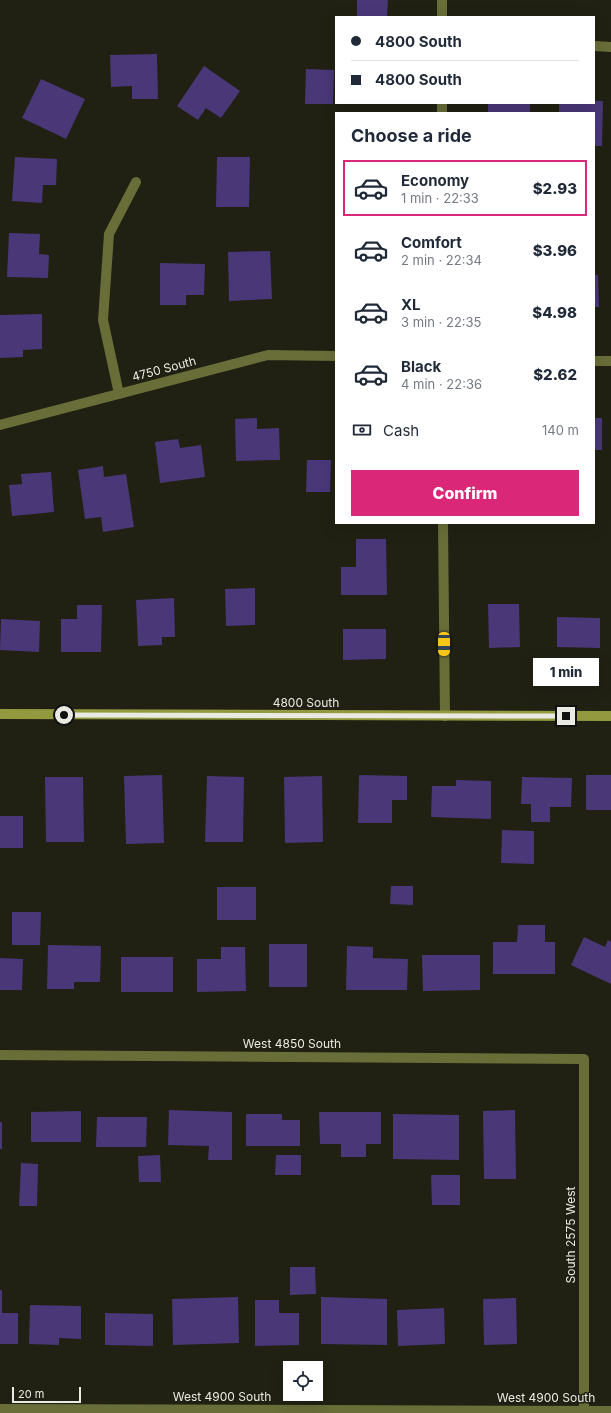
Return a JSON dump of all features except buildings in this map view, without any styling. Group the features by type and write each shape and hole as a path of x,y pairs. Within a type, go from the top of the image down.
{"main road":[{"name":"4800 South","path":"0,714 611,716"}],"street":[{"path":"442,0 442,16"},
{"path":"595,46 611,47"},
{"path":"119,394 103,320 109,234 136,182"},
{"name":"4750 South","path":"0,425 268,355 335,356"},
{"path":"595,361 611,361"},
{"path":"443,524 445,716"},
{"name":"West 4850 South","path":"0,1055 584,1059"},
{"name":"South 2575 West","path":"584,1059 584,1411"},
{"name":"West 4900 South","path":"0,1409 611,1411"}],"route":[{"path":"64,715 566,716"}]}
